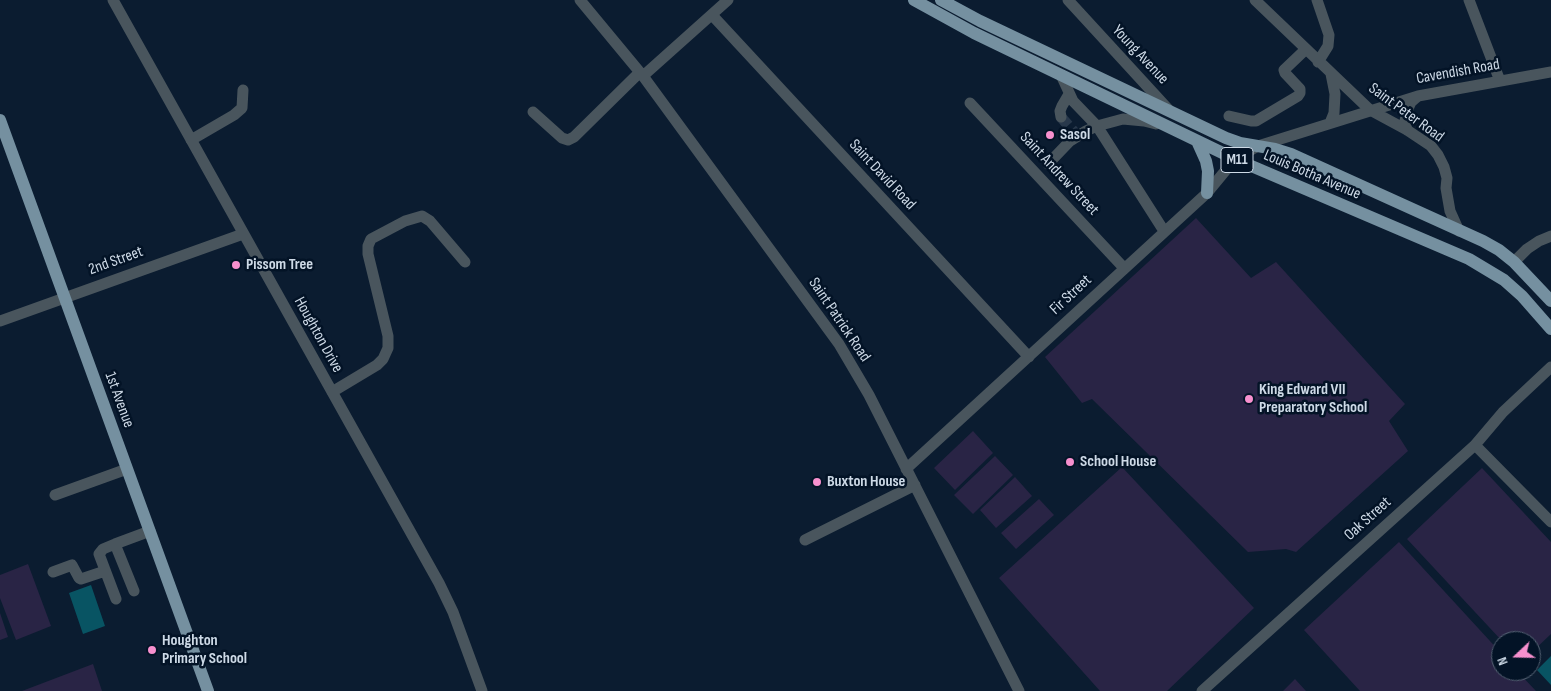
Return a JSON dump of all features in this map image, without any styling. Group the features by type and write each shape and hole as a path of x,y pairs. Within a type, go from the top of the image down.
{"main road":[{"name":"Louis Botha Avenue","path":"914,0 974,33 1235,159 1482,265 1504,280 1522,296 1551,329"},
{"name":"Louis Botha Avenue","path":"941,0 1226,138 1291,154 1483,241 1499,250 1514,262 1551,301"},
{"name":"1st Avenue","path":"0,120 208,691"},
{"path":"1197,141 1208,171 1207,193"}],"street":[{"name":"Houghton Drive","path":"113,0 439,583 453,612 482,691"},
{"name":"Saint Patrick Road","path":"580,0 641,74 839,344 869,395 1019,691"},
{"path":"533,112 562,138 568,140 574,137 641,74 712,16 728,0"},
{"name":"Young Avenue","path":"1068,0 1168,109"},
{"name":"Saint Peter Road","path":"1255,0 1370,110 1407,130 1431,146 1444,167 1450,211 1460,231"},
{"path":"1317,0 1329,36 1328,46 1318,62"},
{"path":"1468,0 1500,81"},
{"name":"Saint David Road","path":"712,16 1029,357"},
{"path":"1228,116 1256,121 1298,96 1300,89 1284,70 1306,50"},
{"path":"1330,72 1335,94 1334,113 1330,123"},
{"name":"Cavendish Road","path":"1258,146 1418,96 1551,72"},
{"path":"1061,74 1069,94 1077,107 1097,126 1164,231"},
{"path":"191,140 242,108 243,90"},
{"path":"1061,117 1060,111 1069,94"},
{"path":"1407,130 1405,121 1407,111 1411,102 1418,96"},
{"name":"Saint Andrew Street","path":"970,103 1124,268"},
{"path":"1048,164 1076,134 1097,126 1123,119 1144,121 1174,129"},
{"name":"Fir Street","path":"906,469 1207,193 1235,159 1258,146"},
{"path":"332,392 377,366 388,348 388,336 368,254 368,246 371,239 405,221 422,216 430,221 465,262"},
{"name":"2nd Street","path":"0,321 243,234"},
{"path":"1514,262 1527,249 1551,236"},
{"name":"Oak Street","path":"1202,691 1475,446 1504,412 1551,367"},
{"path":"1475,446 1551,522"},
{"path":"55,495 127,469"},
{"path":"805,540 914,485"},
{"path":"116,600 98,554 103,549 150,531"},
{"path":"115,544 134,591"},
{"path":"53,572 72,565 79,578 82,579 105,571"}],"shaded area":[{"path":"1196,218 1251,278 1276,262 1405,404 1389,421 1408,451 1296,552 1286,549 1248,552 1092,399 1082,403 1045,357"},
{"path":"973,431 993,453 955,490 934,468"},
{"path":"995,456 1013,475 973,514 954,495"},
{"path":"1122,467 1254,608 1167,691 1100,691 999,578"},
{"path":"1482,468 1551,542 1551,634 1541,644 1541,631 1493,631 1407,539"},
{"path":"1015,477 1032,496 996,528 980,510"},
{"path":"1039,499 1054,515 1016,549 1001,533"},
{"path":"1399,542 1491,642 1491,681 1526,681 1536,691 1360,691 1304,630"},
{"path":"28,564 51,626 16,640 0,598 0,575"},
{"path":"91,585 105,626 83,634 69,593"},
{"path":"0,613 8,637 0,640"},
{"path":"1551,656 1551,685 1541,674 1541,666"},
{"path":"93,664 102,691 22,691"},
{"path":"1295,679 1306,691 1283,691"}],"tunnel":[{"path":"1061,117 1074,132"}],"place":[{"name":"Sasol","path":"1050,135"},
{"name":"Pissom Tree","path":"236,265"},
{"name":"King Edward VII Preparatory School","path":"1249,399"},
{"name":"School House","path":"1070,462"},
{"name":"Buxton House","path":"817,482"},
{"name":"Houghton Primary School","path":"152,650"}]}
